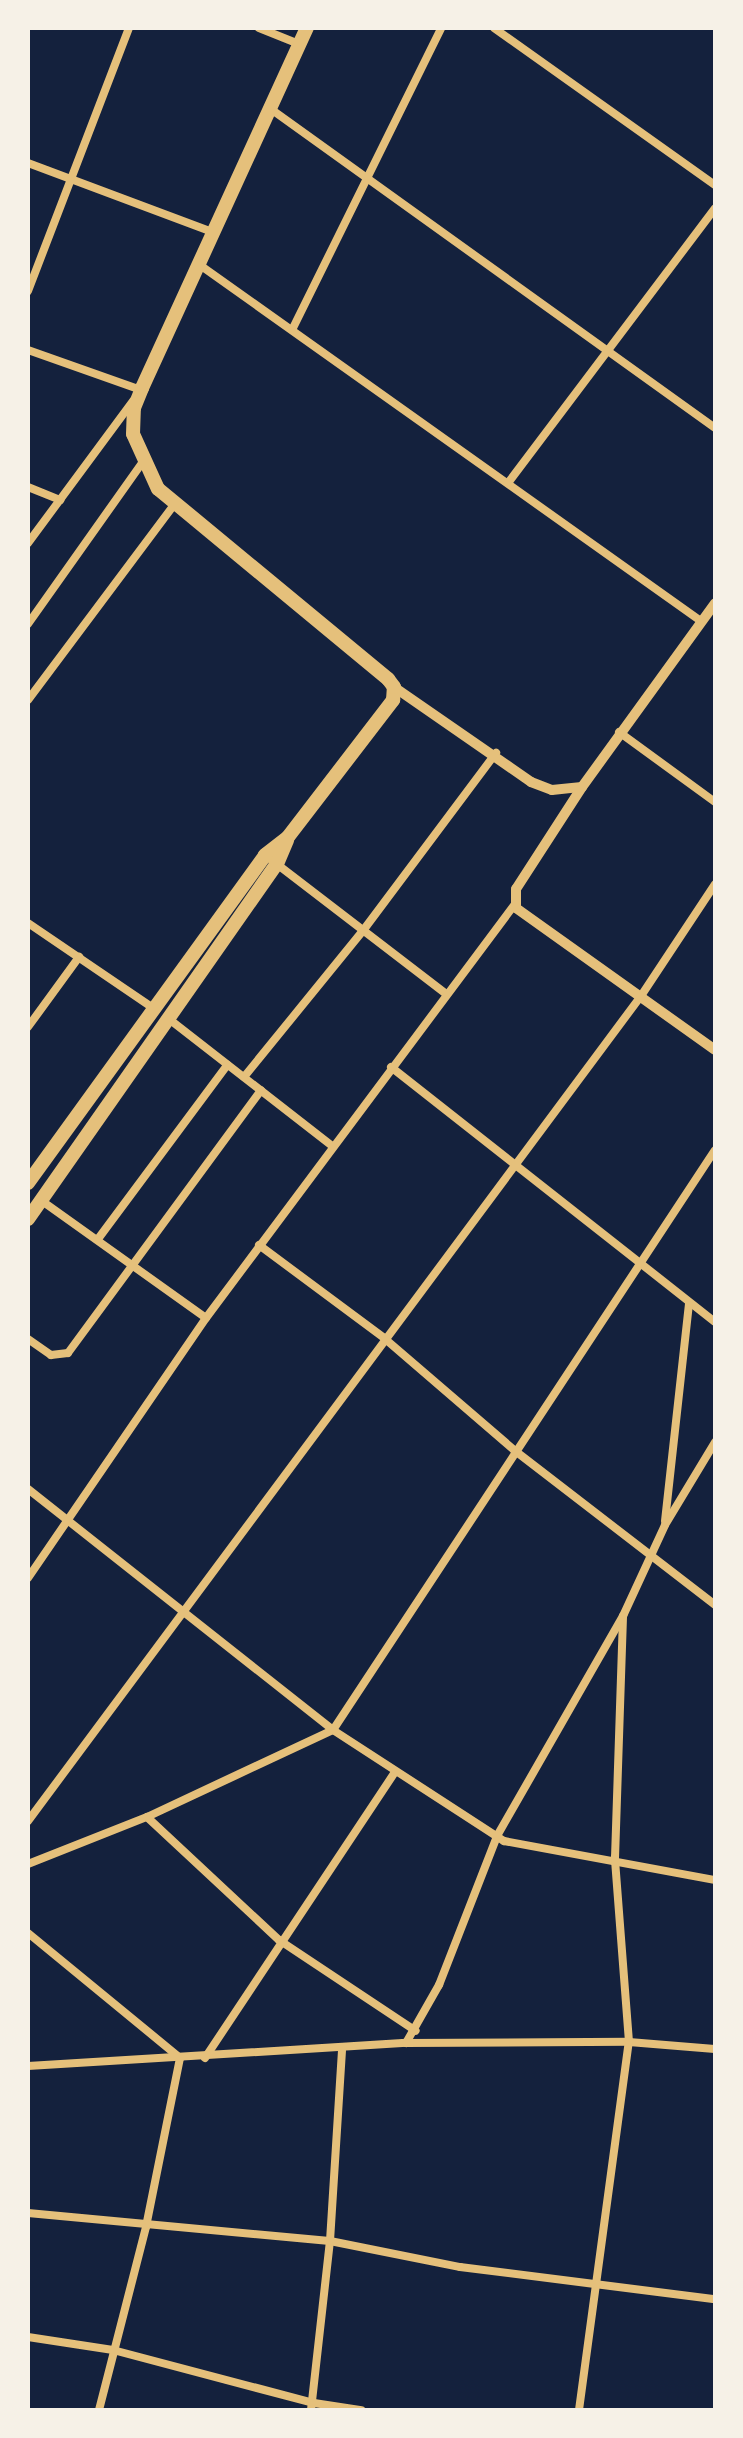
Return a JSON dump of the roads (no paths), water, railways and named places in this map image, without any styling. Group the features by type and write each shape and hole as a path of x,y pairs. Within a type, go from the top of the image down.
{"highway":[{"path":"28,1183 153,1008 387,712 394,687 174,505 142,463 133,434 134,408 142,388 210,231 307,28"},
{"path":"28,1219 169,1019 271,860"}],"street":[{"path":"28,291 129,28"},
{"path":"259,28 299,44"},
{"path":"293,328 441,28"},
{"path":"494,28 715,185"},
{"path":"268,107 715,428"},
{"path":"28,163 210,231"},
{"path":"508,483 715,208"},
{"path":"197,263 293,328 701,621"},
{"path":"28,350 142,388 28,543"},
{"path":"28,624 142,463"},
{"path":"28,487 61,500"},
{"path":"28,700 174,505"},
{"path":"28,1578 206,1318 331,1145 515,904 516,889 582,787 715,603"},
{"path":"394,687 496,753 531,782 552,790 582,787"},
{"path":"619,732 715,802"},
{"path":"244,1077 362,932 496,753"},
{"path":"271,860 446,994"},
{"path":"28,1821 641,996 715,884"},
{"path":"515,904 715,1050"},
{"path":"28,923 153,1008"},
{"path":"28,1027 79,957"},
{"path":"169,1019 331,1145"},
{"path":"98,1239 227,1065"},
{"path":"391,1067 517,1162 715,1322"},
{"path":"28,1339 51,1355 68,1353 261,1090"},
{"path":"28,1864 147,1817 333,1730 514,1450 715,1150"},
{"path":"42,1201 206,1318"},
{"path":"259,1245 384,1338 514,1450 715,1605"},
{"path":"665,1525 689,1303"},
{"path":"406,2043 416,2031 497,1836 623,1616 665,1525 715,1442"},
{"path":"28,1489 180,1613 333,1730 497,1836 519,1845 615,1858 715,1880"},
{"path":"579,2410 593,2285 629,2042 615,1858 623,1616"},
{"path":"205,2058 279,1940 395,1772"},
{"path":"147,1817 279,1940 416,2031"},
{"path":"28,1933 180,2058"},
{"path":"28,2066 342,2050 406,2043 629,2042 715,2049"},
{"path":"312,2407 330,2241 342,2050"},
{"path":"99,2410 146,2227 180,2058"},
{"path":"28,2213 94,2217 146,2227 330,2241 460,2267 715,2299"},
{"path":"28,2337 113,2350 312,2407 361,2410"}]}
